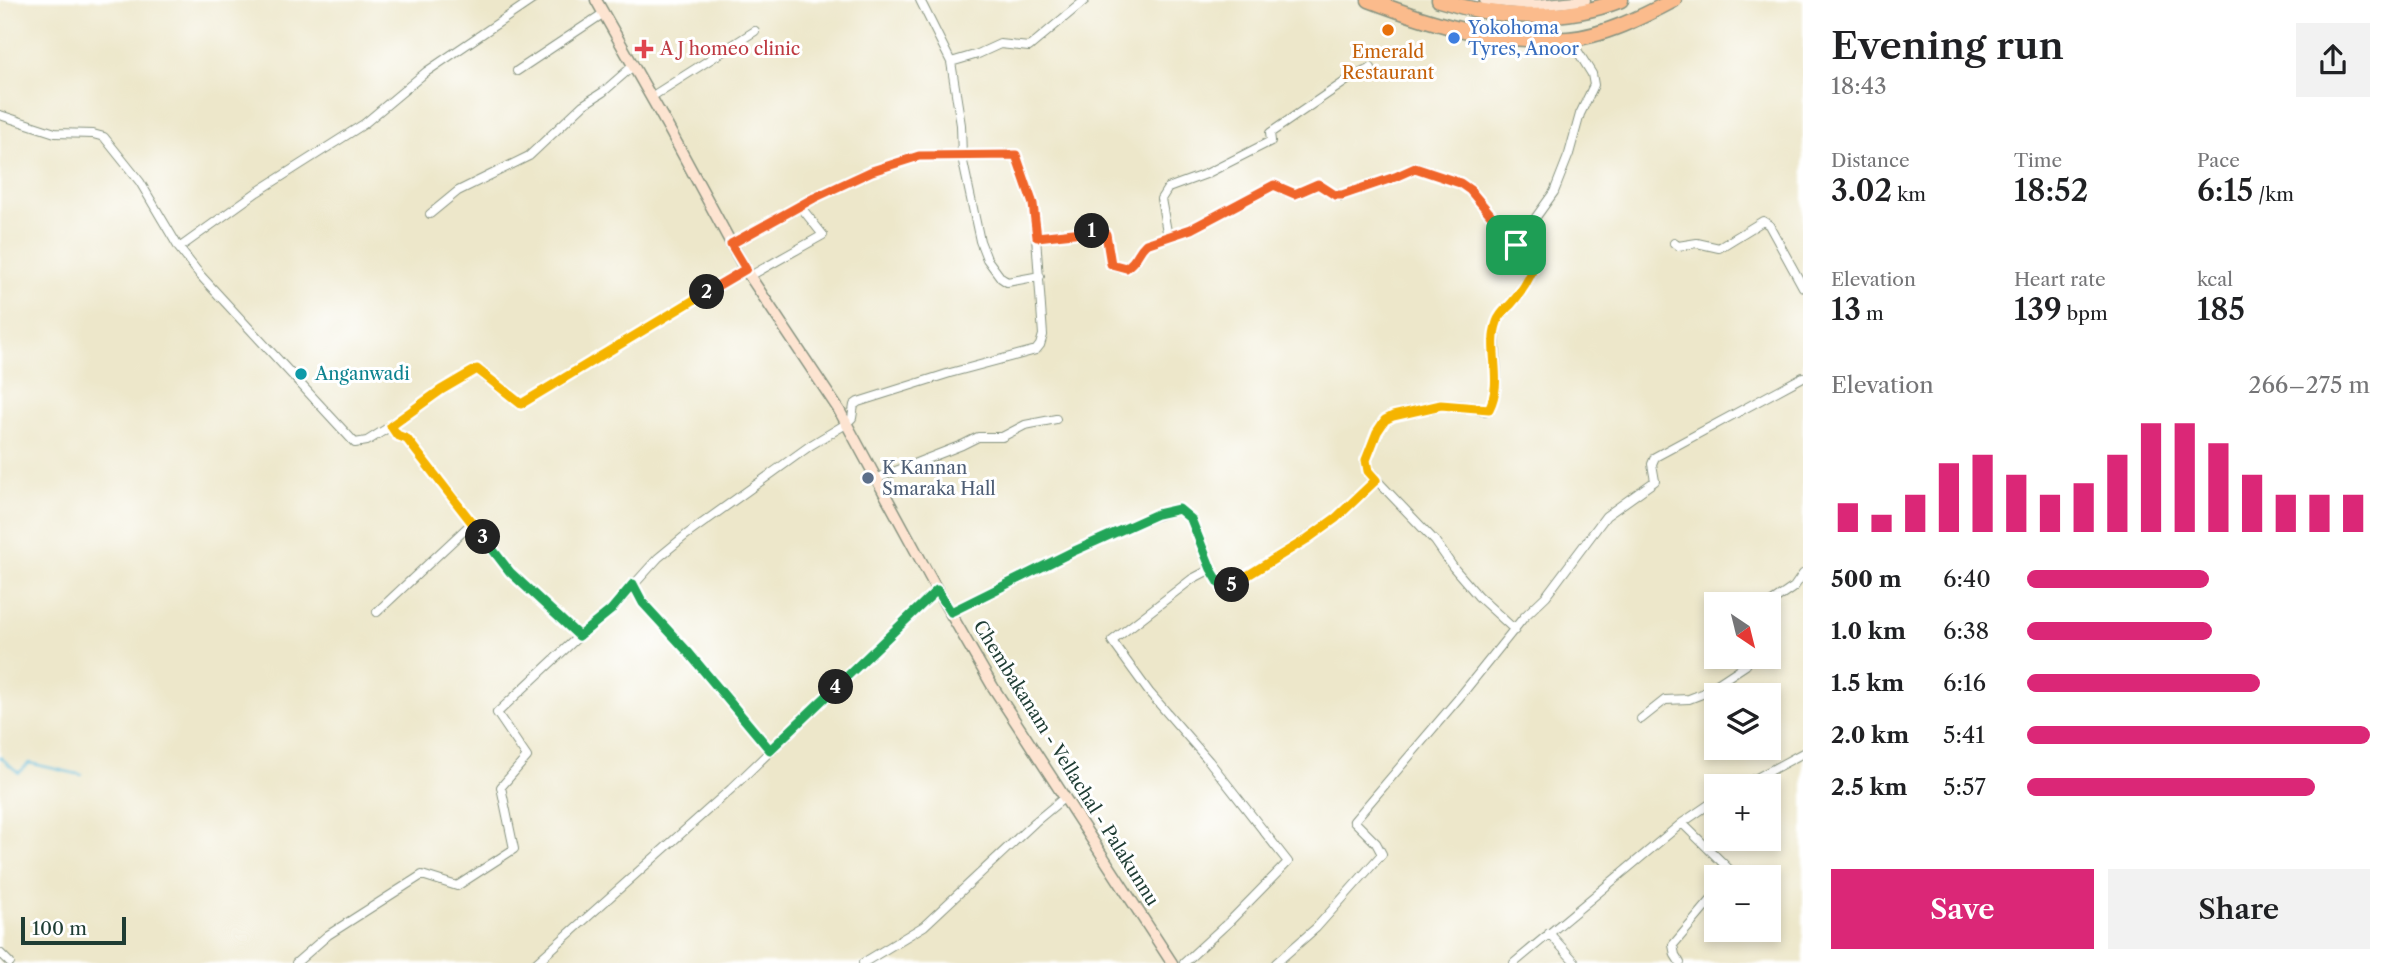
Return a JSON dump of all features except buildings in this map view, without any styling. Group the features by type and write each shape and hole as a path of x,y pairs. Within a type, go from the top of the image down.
{"highway":[{"path":"1369,0 1467,33 1511,38 1570,39 1645,16 1674,0"},
{"path":"1439,0 1479,10 1539,16 1577,13 1620,0"}],"main road":[{"name":"Chembakanam - Vellachal - Palakunnu","path":"596,0 731,244 829,393 993,687 1172,963"},
{"path":"1485,0 1537,5 1585,0"}],"street":[{"path":"179,248 257,192 364,124 426,72 532,0"},
{"path":"920,0 951,62 961,125 962,157 980,241 987,258 1007,282 1040,276"},
{"path":"951,62 1000,44 1029,47 1085,0"},
{"path":"517,71 604,13"},
{"path":"651,97 755,31"},
{"path":"1516,245 1554,192 1569,154 1580,114 1594,85 1592,74 1570,39"},
{"path":"430,214 458,191 529,156 583,105 603,92 634,65"},
{"path":"1168,237 1161,199 1168,188 1206,174 1271,141 1270,133 1349,79 1371,68"},
{"path":"0,115 55,133 104,137 140,182 179,248 201,276 355,443 367,441 441,390 477,369 521,404 748,272 823,235 800,206"},
{"path":"296,963 328,935 422,874 457,886 514,849 501,787 527,757 497,713 579,636 611,610 658,558 811,445 846,424 852,418 854,405 858,402 1036,350 1043,335 1033,204 1016,155 919,156 872,171 731,244"},
{"path":"1037,237 1097,230 1106,234 1111,264 1126,268 1136,261 1146,244 1191,229 1274,185 1295,194 1318,184 1335,195 1342,195 1415,168 1460,183 1470,190 1516,245 1530,257 1534,266 1519,293 1501,313 1496,324 1496,393 1491,406 1486,411 1441,405 1393,416 1385,420 1377,432 1366,460 1368,471 1435,541 1478,596 1515,630"},
{"path":"1674,243 1678,246 1697,243 1719,248 1763,221 1769,225 1803,287"},
{"path":"1276,963 1317,928 1382,854 1376,843 1354,821 1524,617 1546,596 1606,516 1655,481 1652,464 1655,457 1803,377"},
{"path":"878,478 962,446 978,437 1003,437 1025,425 1056,419"},
{"path":"391,426 397,435 407,439 510,572 579,636"},
{"path":"951,612 1072,552 1157,514 1179,509 1191,519 1211,569 1224,591 1336,518 1376,480"},
{"path":"377,612 472,523"},
{"path":"1184,963 1288,862 1209,761 1149,692 1112,641 1192,579 1211,569"},
{"path":"1782,595 1794,587 1803,574"},
{"path":"633,584 643,603 770,750"},
{"path":"537,963 770,750 937,590"},
{"path":"1641,719 1665,700 1689,699 1702,694 1742,669"},
{"path":"1764,774 1803,752"},
{"path":"863,963 924,926 1065,797"},
{"path":"1514,963 1682,823 1704,808"},
{"path":"1682,823 1725,865"},
{"path":"1680,963 1673,945 1704,908"},
{"path":"1549,933 1576,963"},
{"path":"0,953 10,963"}],"waterway":[{"path":"0,757 19,773 29,763 82,775"}],"place":[{"name":"Emerald Restaurant","path":"1388,30"},
{"name":"Yokohoma Tyres, Anoor","path":"1454,38"},
{"name":"A J homeo clinic","path":"644,49"},
{"name":"Anganwadi","path":"301,374"},
{"name":"K Kannan Smaraka Hall","path":"868,478"}],"route":[{"path":"1016,155 1033,204 1037,237 1097,230 1106,234 1111,264 1116,267 1126,268 1136,261 1146,244 1191,229 1274,185 1295,194 1318,184 1335,195 1342,195 1415,168 1460,183 1470,190 1516,245 1530,257 1534,266 1531,275 1511,304 1501,313 1496,324 1496,393 1489,409 1486,411 1441,405 1385,420 1367,452 1365,465 1376,480 1336,518 1307,539 1224,591 1211,569 1191,519 1179,509 1157,514 1072,552 951,612 937,590 770,750 643,603 633,584 611,610 579,636 510,572 407,439 397,435 391,426 441,390 477,369 521,404 746,269 731,244 814,198 872,171 919,156 1016,155"}]}
